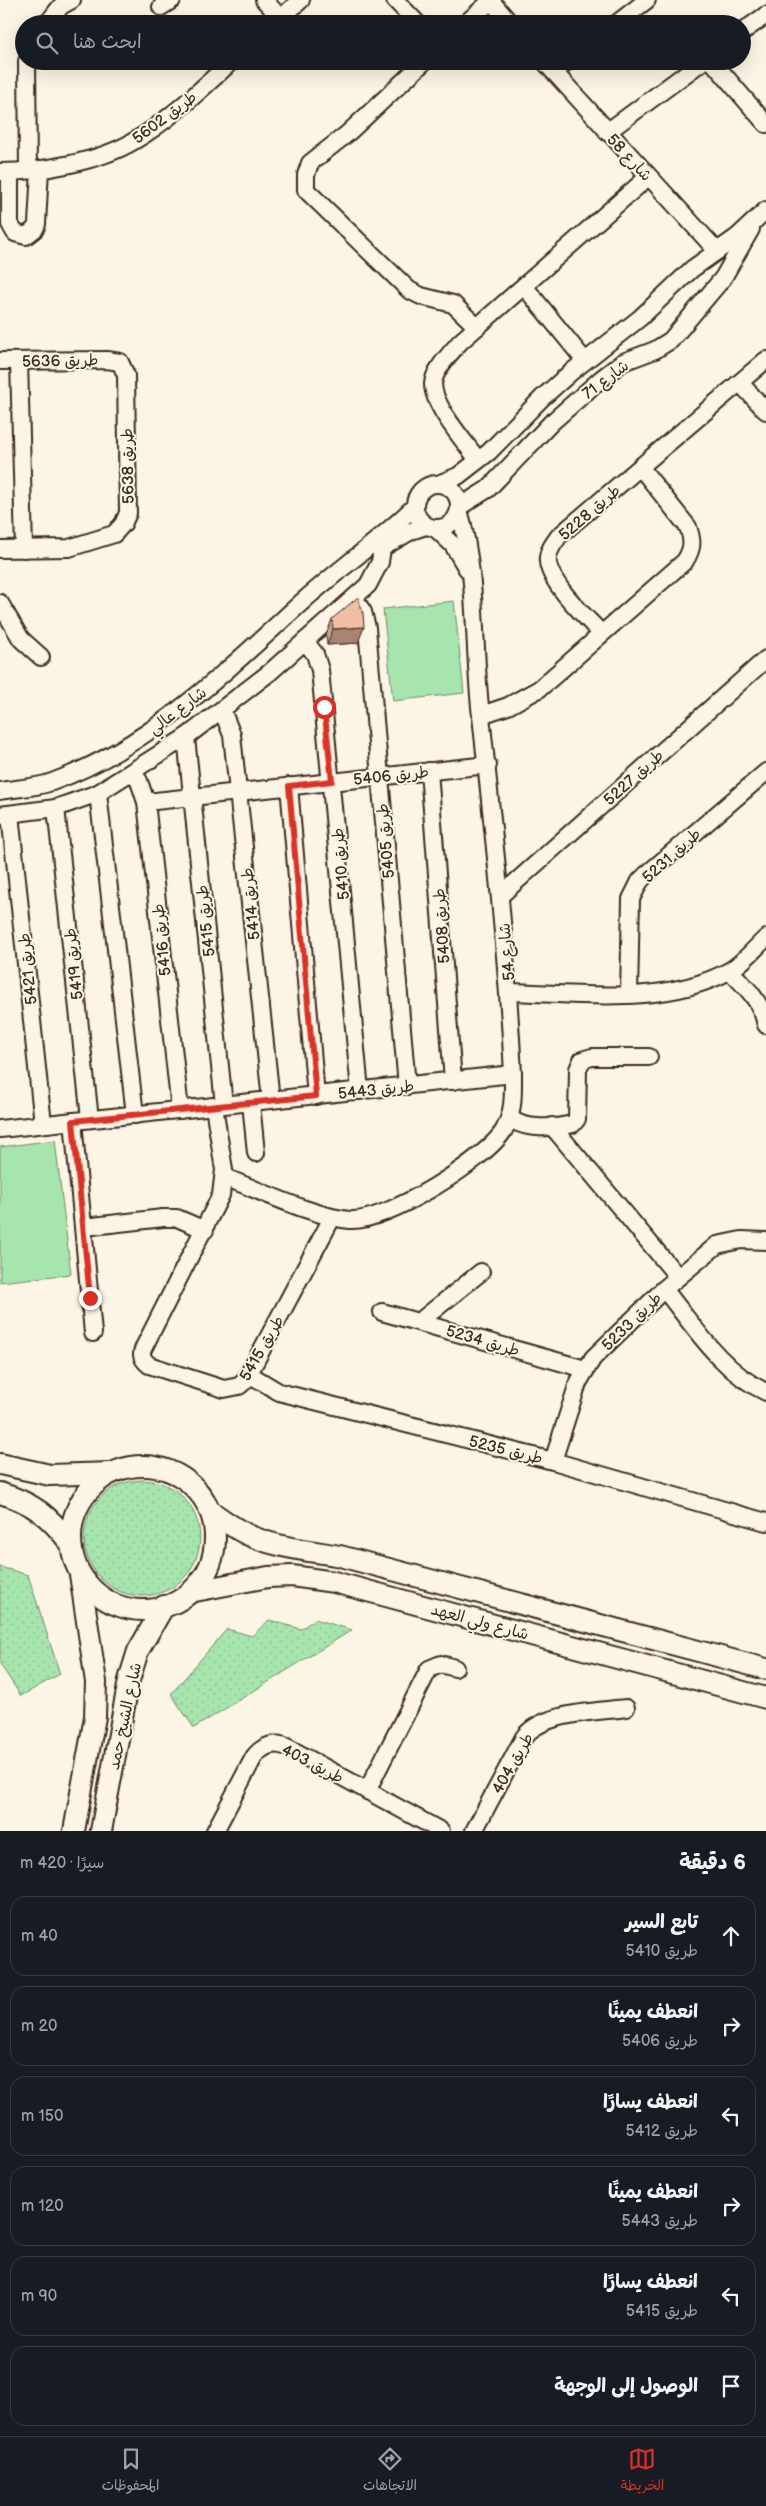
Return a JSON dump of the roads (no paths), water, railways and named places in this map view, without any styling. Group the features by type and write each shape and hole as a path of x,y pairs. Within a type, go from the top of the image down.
{"main road":[{"path":"0,1464 50,1475 111,1473"},
{"path":"149,1466 169,1470 186,1480 200,1494 210,1511 215,1532 213,1555 204,1575 190,1592 164,1606 148,1609 131,1609 116,1604 101,1596 79,1572 71,1544 72,1522 80,1502 93,1485 111,1473 129,1467 149,1466"},
{"path":"0,1493 18,1498 42,1511 71,1544"},
{"name":"شارع ولي العهد","path":"210,1511 241,1531 271,1542 350,1559 766,1669"},
{"name":"شارع الشيخ حمد","path":"74,1831 95,1717 96,1682 79,1572"},
{"name":"شارع ولي العهد","path":"190,1592 268,1577 292,1576 334,1582 766,1698"},
{"name":"شارع الشيخ حمد","path":"101,1831 129,1680 138,1651 164,1606"}],"street":[{"path":"54,15 61,6 72,0"},
{"path":"264,0 274,15"},
{"path":"285,15 301,0"},
{"path":"396,0 410,15"},
{"path":"475,15 491,0 504,15"},
{"path":"628,15 647,0"},
{"path":"751,26 766,15"},
{"path":"5,172 10,224 15,233 26,236 35,230 37,224 28,70"},
{"name":"طريق 5602","path":"5,172 34,170 102,155 133,142 179,109 222,70"},
{"path":"415,70 347,134 310,163 306,175 306,190 409,290 422,296 453,304 477,327"},
{"name":"شارع 58","path":"552,70 717,251"},
{"path":"607,132 691,70"},
{"path":"720,70 766,124"},
{"path":"478,460 436,399 433,382 442,364 460,342 648,177"},
{"name":"شارع 71","path":"438,484 458,476 489,452 542,398 640,318 692,268 737,237 761,214"},
{"name":"شارع 71","path":"459,509 488,489 551,423 602,378 623,362 655,350 672,340 723,278 761,214"},
{"path":"524,286 585,361"},
{"name":"طريق 5636","path":"0,361 107,360 120,362"},
{"name":"طريق 5228","path":"601,634 554,580 549,570 548,558 551,546 558,536 641,468 766,360"},
{"path":"19,361 24,549"},
{"name":"طريق 5638","path":"0,549 69,548 114,534 123,524 128,514 126,375 120,362"},
{"path":"740,383 766,411"},
{"path":"481,715 508,706 539,689 685,561 692,550 692,538 688,527 641,468"},
{"path":"438,484 452,490 459,503 459,509 450,524 431,527 417,518 414,507 416,498 423,489 438,484"},
{"name":"شارع عالي","path":"0,790 51,783 102,760 139,738 235,665 326,581 386,533 414,507"},
{"name":"شارع 54","path":"332,1218 352,1220 374,1218 397,1208 460,1170 503,1131 510,1117 513,1101 509,992 501,895 481,715 469,573 464,529 459,509"},
{"name":"شارع 54","path":"431,527 453,545 469,573"},
{"name":"شارع عالي","path":"326,581 349,571 411,531 431,527"},
{"path":"5,814 56,808 98,793 186,737 222,710 305,641 368,585 380,562 382,548"},
{"name":"طريق 5405","path":"354,598 366,619 407,1086"},
{"path":"0,603 17,633 40,657"},
{"name":"طريق 5410","path":"305,641 315,654 320,670 360,1091"},
{"name":"طريق 5227","path":"501,895 766,659"},
{"name":"طريق 5414","path":"222,710 232,735 271,1100"},
{"name":"طريق 5415","path":"186,737 224,1177 221,1195 205,1230 144,1346 141,1353 143,1360 149,1365 224,1389 239,1386 248,1374 332,1218"},
{"name":"طريق 5406","path":"146,802 488,765"},
{"name":"طريق 5408","path":"429,771 453,1081"},
{"name":"طريق 5416","path":"133,772 139,781 146,802 180,1110"},
{"name":"طريق 5231","path":"629,994 630,909 637,885 647,874 766,772"},
{"path":"289,786 316,1096"},
{"path":"98,793 135,1115"},
{"name":"طريق 5419","path":"56,808 90,1120"},
{"name":"طريق 5421","path":"5,814 43,1124"},
{"path":"509,992 654,994 684,988 730,970 766,938"},
{"path":"730,970 750,991 759,1004 766,1025"},
{"path":"510,1117 514,1122 525,1124 570,1125 577,1119 578,1069 582,1060 592,1057 649,1057"},
{"name":"طريق 5443","path":"0,1129 513,1074"},
{"path":"251,1102 256,1153"},
{"path":"73,1121 93,1333"},
{"path":"552,1126 678,1277"},
{"path":"224,1177 332,1218"},
{"path":"84,1226 177,1218 205,1230"},
{"name":"طريق 5233","path":"553,1461 585,1369 593,1358 664,1289 717,1245 741,1240 766,1241"},
{"path":"419,1322 481,1272"},
{"path":"664,1289 728,1367 746,1381 766,1392"},
{"name":"طريق 5234","path":"382,1312 585,1369"},
{"name":"طريق 5235","path":"248,1374 279,1392 553,1461 766,1522"},
{"path":"367,1791 429,1669 441,1664 455,1668"},
{"name":"طريق 404","path":"474,1831 524,1737 532,1728 548,1720 626,1708"},
{"name":"طريق 403","path":"215,1831 254,1757 267,1746 284,1745 440,1831"}]}
